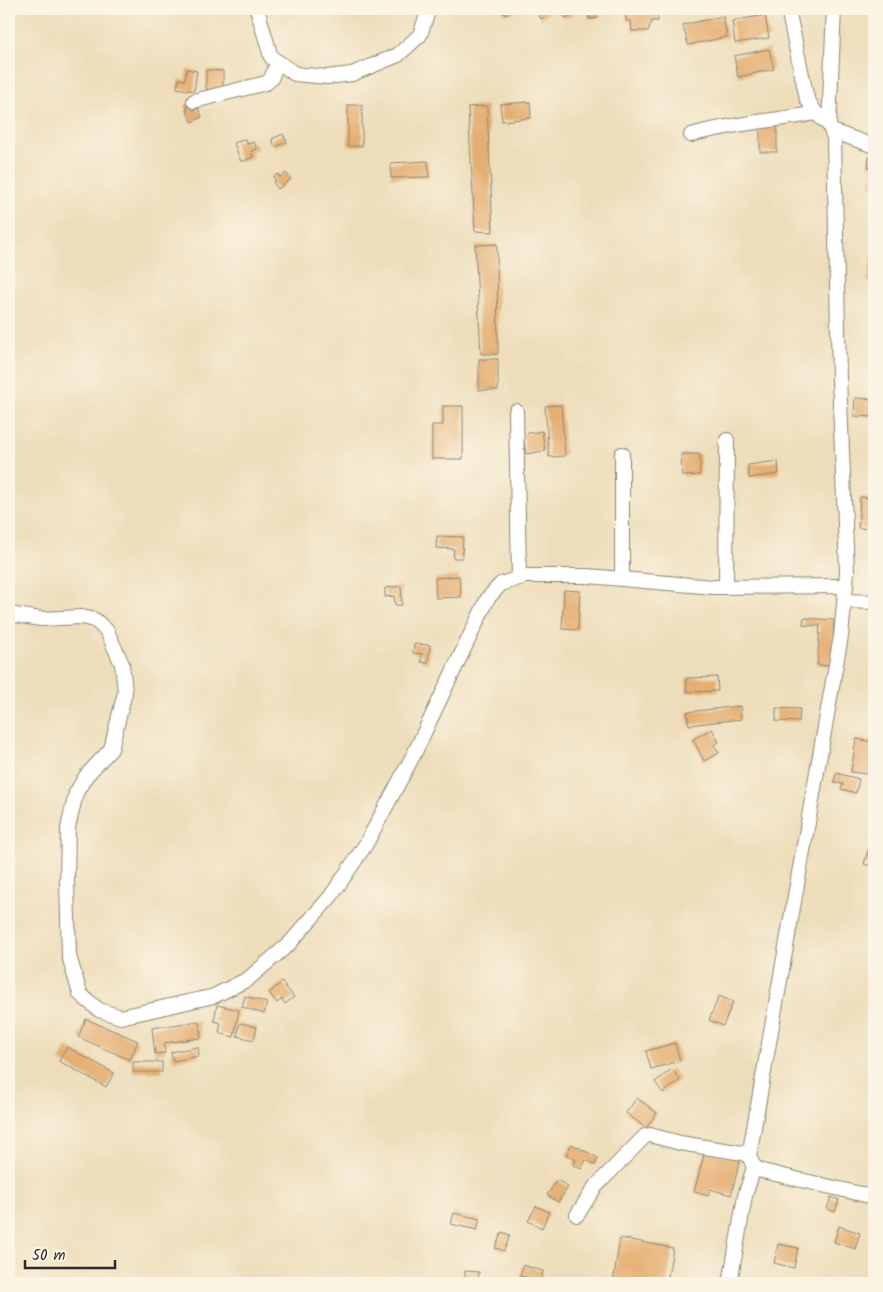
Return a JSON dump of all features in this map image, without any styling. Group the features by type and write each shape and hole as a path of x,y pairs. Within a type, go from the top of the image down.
{"street":[{"path":"258,9 268,50 277,63 295,74 307,77 352,74 398,55 410,47 420,35 429,9"},
{"path":"788,9 807,99 816,113 830,128 874,146"},
{"path":"730,1283 841,636 846,586 835,154 830,128 834,9"},
{"path":"194,101 266,83 271,79 277,63"},
{"path":"691,135 720,126 767,122 816,113"},
{"path":"516,410 520,577"},
{"path":"726,587 727,440"},
{"path":"622,454 622,578"},
{"path":"9,614 41,619 82,617 95,620 107,630 122,664 125,692 111,750 86,776 76,793 68,828 69,956 80,994 99,1010 121,1017 214,996 248,979 289,944 331,896 366,844 414,754 488,598 501,584 520,577 588,576 726,587 846,586"},
{"path":"844,601 874,602"},
{"path":"577,1215 595,1187 645,1136 650,1135 751,1160 874,1194"}],"building":[{"path":"502,9 518,9 505,15"},
{"path":"535,9 551,9 552,10 541,19"},
{"path":"561,9 571,9 573,15 565,18"},
{"path":"588,9 597,9 598,18 589,19"},
{"path":"626,9 657,9 658,21 652,21 648,31 632,31 631,21 626,21"},
{"path":"765,15 769,38 735,43 732,21"},
{"path":"723,16 727,37 688,45 683,25"},
{"path":"769,49 774,69 738,77 734,56"},
{"path":"187,69 197,71 194,91 177,88 179,79 185,80"},
{"path":"206,70 223,71 223,90 206,89"},
{"path":"530,102 531,118 502,121 500,104"},
{"path":"189,103 193,111 198,108 202,117 192,122 185,105"},
{"path":"348,105 362,105 362,146 348,146"},
{"path":"487,106 493,232 475,231 468,107"},
{"path":"760,127 777,127 777,152 760,152"},
{"path":"283,134 287,142 275,147 272,139"},
{"path":"246,139 247,144 254,142 257,149 251,151 253,157 241,162 234,143"},
{"path":"869,157 874,158 874,168 868,167"},
{"path":"428,161 429,177 391,178 391,163"},
{"path":"874,168 874,186 870,185"},
{"path":"286,173 291,179 278,189 273,182 276,180 273,177 278,174 280,177"},
{"path":"497,244 498,354 481,354 475,245"},
{"path":"874,251 874,283 867,282"},
{"path":"479,359 498,359 498,390 479,390"},
{"path":"855,398 874,399 874,417 854,416"},
{"path":"561,405 565,456 549,457 545,406"},
{"path":"443,406 463,406 463,459 432,459 432,425 443,425"},
{"path":"542,431 545,451 526,454 523,434"},
{"path":"681,454 700,454 700,475 682,476"},
{"path":"778,461 779,474 749,478 748,465"},
{"path":"860,497 874,498 872,529 858,528"},
{"path":"437,536 463,537 462,558 453,558 454,549 436,548"},
{"path":"459,576 461,597 436,598 435,578"},
{"path":"401,586 402,605 395,605 394,596 385,597 385,588"},
{"path":"564,590 580,591 578,630 562,629"},
{"path":"804,618 834,620 832,666 817,665 820,626 803,625"},
{"path":"414,644 430,645 428,663 421,662 422,654 413,653"},
{"path":"717,677 718,691 687,692 686,678"},
{"path":"740,706 741,719 689,725 687,712"},
{"path":"776,708 800,709 799,722 776,721"},
{"path":"712,729 719,742 714,745 719,753 704,761 693,739"},
{"path":"856,739 874,742 874,775 851,772"},
{"path":"836,773 859,779 856,793 841,789 843,784 834,782"},
{"path":"868,851 874,853 874,867 864,864"},
{"path":"282,982 294,997 285,1004 282,999 277,1003 269,993"},
{"path":"245,996 267,1003 264,1014 242,1007"},
{"path":"719,996 733,1002 723,1026 709,1020"},
{"path":"217,1005 239,1010 234,1037 219,1033 221,1023 214,1021"},
{"path":"86,1019 138,1041 130,1060 78,1037"},
{"path":"199,1021 201,1038 164,1043 165,1053 155,1054 152,1028"},
{"path":"240,1023 257,1027 254,1040 237,1036"},
{"path":"675,1043 680,1061 651,1069 646,1051"},
{"path":"67,1047 114,1073 106,1087 59,1061"},
{"path":"198,1047 199,1056 173,1061 171,1052"},
{"path":"133,1062 162,1062 162,1072 133,1072"},
{"path":"672,1069 680,1080 663,1093 655,1082"},
{"path":"637,1098 657,1113 646,1128 626,1113"},
{"path":"572,1144 598,1158 595,1165 586,1160 581,1169 573,1165 576,1160 566,1155"},
{"path":"705,1151 740,1160 731,1195 710,1189 708,1196 694,1192"},
{"path":"557,1180 568,1187 558,1202 547,1195"},
{"path":"831,1197 839,1200 835,1212 827,1209"},
{"path":"536,1206 549,1212 542,1228 528,1221"},
{"path":"874,1211 874,1229 870,1228"},
{"path":"454,1213 480,1219 477,1230 451,1224"},
{"path":"839,1226 860,1233 855,1249 834,1242"},
{"path":"502,1232 510,1235 504,1251 495,1248"},
{"path":"620,1238 673,1248 667,1283 613,1283"},
{"path":"778,1244 798,1248 794,1268 774,1263"},
{"path":"523,1265 543,1271 541,1281 520,1276"},
{"path":"465,1271 479,1272 478,1283 469,1283 469,1277 465,1277"}]}
